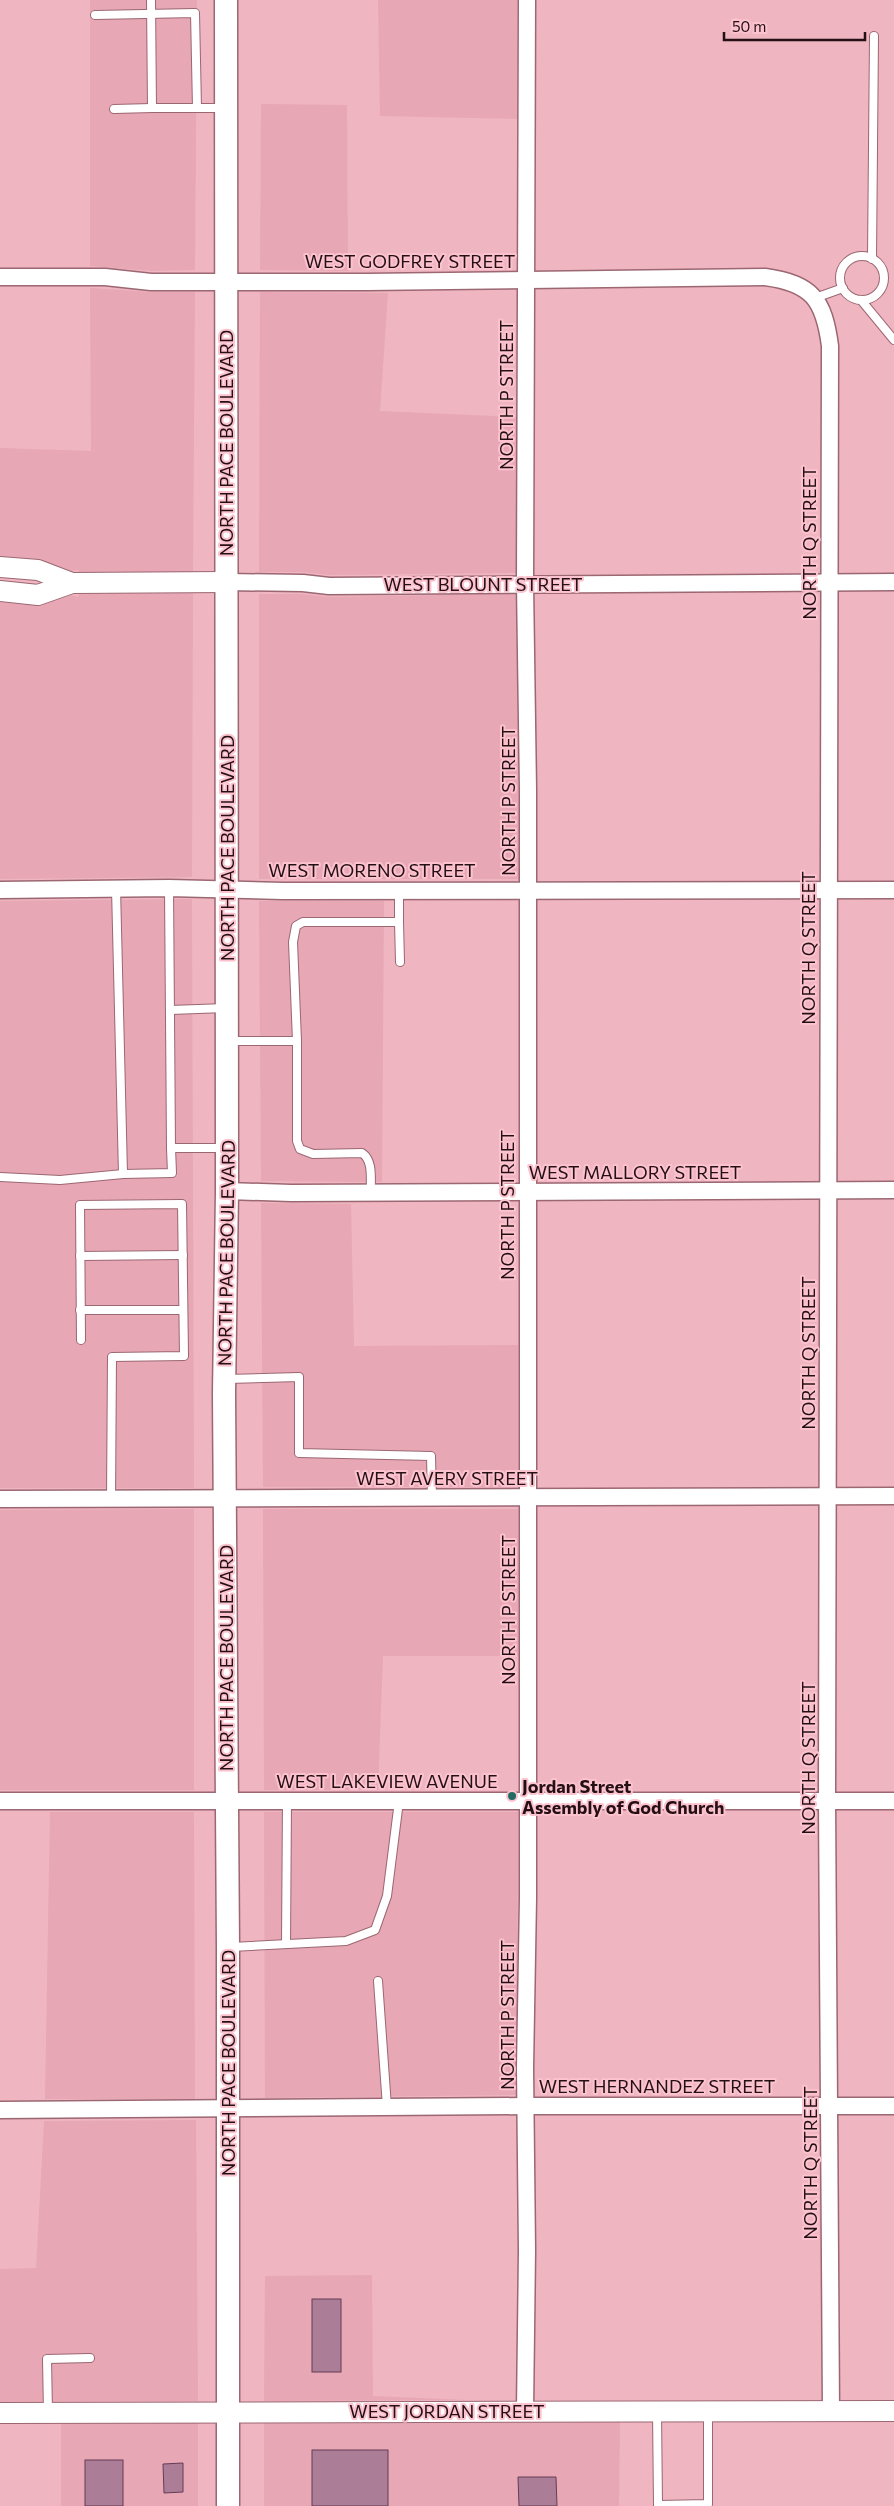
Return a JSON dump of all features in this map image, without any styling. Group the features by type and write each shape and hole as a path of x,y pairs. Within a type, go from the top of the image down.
{"main road":[{"name":"NORTH PACE BOULEVARD","path":"226,0 227,1191 224,1379 228,1801 228,2506"}],"street":[{"name":"NORTH P STREET","path":"525,2411 528,1498 528,890 525,584 527,0"},
{"name":"WEST GODFREY STREET","path":"0,277 105,277 151,282 765,278 796,283 816,298"},
{"name":"NORTH Q STREET","path":"816,298 822,310 830,346 827,1801 831,2411"},
{"name":"WEST BLOUNT STREET","path":"0,567 38,570 72,583"},
{"name":"WEST BLOUNT STREET","path":"0,591 38,595 72,583 226,582 303,583 328,586 894,582"},
{"name":"WEST MORENO STREET","path":"0,890 169,888 399,891 894,890"},
{"name":"WEST MALLORY STREET","path":"227,1191 894,1190"},
{"name":"WEST AVERY STREET","path":"0,1500 828,1498 894,1496"},
{"name":"WEST LAKEVIEW AVENUE","path":"0,1801 894,1801"},
{"name":"WEST HERNANDEZ STREET","path":"0,2110 526,2106 894,2106"},
{"name":"WEST JORDAN STREET","path":"0,2413 894,2411"}],"lane":[{"path":"151,0 152,108"},
{"path":"96,15 195,13 197,108"},
{"path":"872,259 874,36"},
{"path":"114,109 226,108"},
{"path":"858,256 872,259 882,269 883,283 875,296 861,300 854,298 843,288 840,275 846,263 858,256"},
{"path":"816,298 843,288"},
{"path":"861,300 894,340"},
{"path":"116,888 123,1174"},
{"path":"0,1177 60,1180 123,1174 172,1173 169,888"},
{"path":"399,891 400,962"},
{"path":"371,1192 370,1164 367,1156 362,1153 313,1154 300,1149 297,1141 298,1041 293,942 296,926 303,922 399,922"},
{"path":"170,1010 227,1008"},
{"path":"227,1041 298,1041"},
{"path":"171,1148 227,1148"},
{"path":"81,1340 80,1205 182,1204 184,1356 112,1357 111,1499"},
{"path":"80,1256 183,1255"},
{"path":"80,1310 183,1310"},
{"path":"224,1379 298,1377 300,1453 431,1456 432,1498"},
{"path":"286,1944 287,1801"},
{"path":"228,1947 346,1941 375,1930 387,1896 399,1801"},
{"path":"378,1981 387,2107"},
{"path":"48,2413 47,2359 90,2358"},
{"path":"657,2412 658,2505 708,2504 708,2412"}],"shaded area":[{"path":"90,0 197,0 195,270 152,271 90,266"},
{"path":"378,0 517,0 517,119 380,116"},
{"path":"261,104 347,105 348,271 260,270"},
{"path":"90,288 151,292 195,292 193,572 79,572 78,570 72,571 38,559 0,556 0,448 91,451"},
{"path":"260,292 388,293 380,411 516,417 516,573 329,575 303,572 259,572"},
{"path":"193,593 192,877 0,879 0,602 37,606 72,595 78,597 79,594"},
{"path":"259,594 302,594 329,597 516,594 519,879 259,879"},
{"path":"192,899 194,1488 0,1488 0,901"},
{"path":"259,901 384,901 382,1182 261,1181"},
{"path":"261,1203 351,1204 354,1346 518,1345 518,1487 263,1487"},
{"path":"194,1509 194,1790 0,1790 0,1510"},
{"path":"263,1509 518,1509 518,1656 383,1656 378,1790 264,1790"},
{"path":"50,1812 194,1812 195,2099 45,2099"},
{"path":"264,1812 518,1812 517,2095 265,2098"},
{"path":"196,2120 198,2401 0,2402 0,2269 36,2268 44,2121"},
{"path":"372,2275 373,2396 467,2400 264,2401 265,2276"},
{"path":"620,2422 619,2506 264,2506 264,2423"},
{"path":"198,2423 198,2506 61,2506 61,2424"}],"building":[{"path":"312,2299 341,2299 341,2372 312,2372"},
{"path":"312,2450 388,2450 388,2506 312,2506"},
{"path":"85,2460 123,2460 123,2506 85,2506"},
{"path":"183,2463 183,2492 164,2493 163,2464"},
{"path":"518,2477 556,2477 557,2506 519,2506"}],"place":[{"name":"Jordan Street Assembly of God Church","path":"512,1796"}]}
